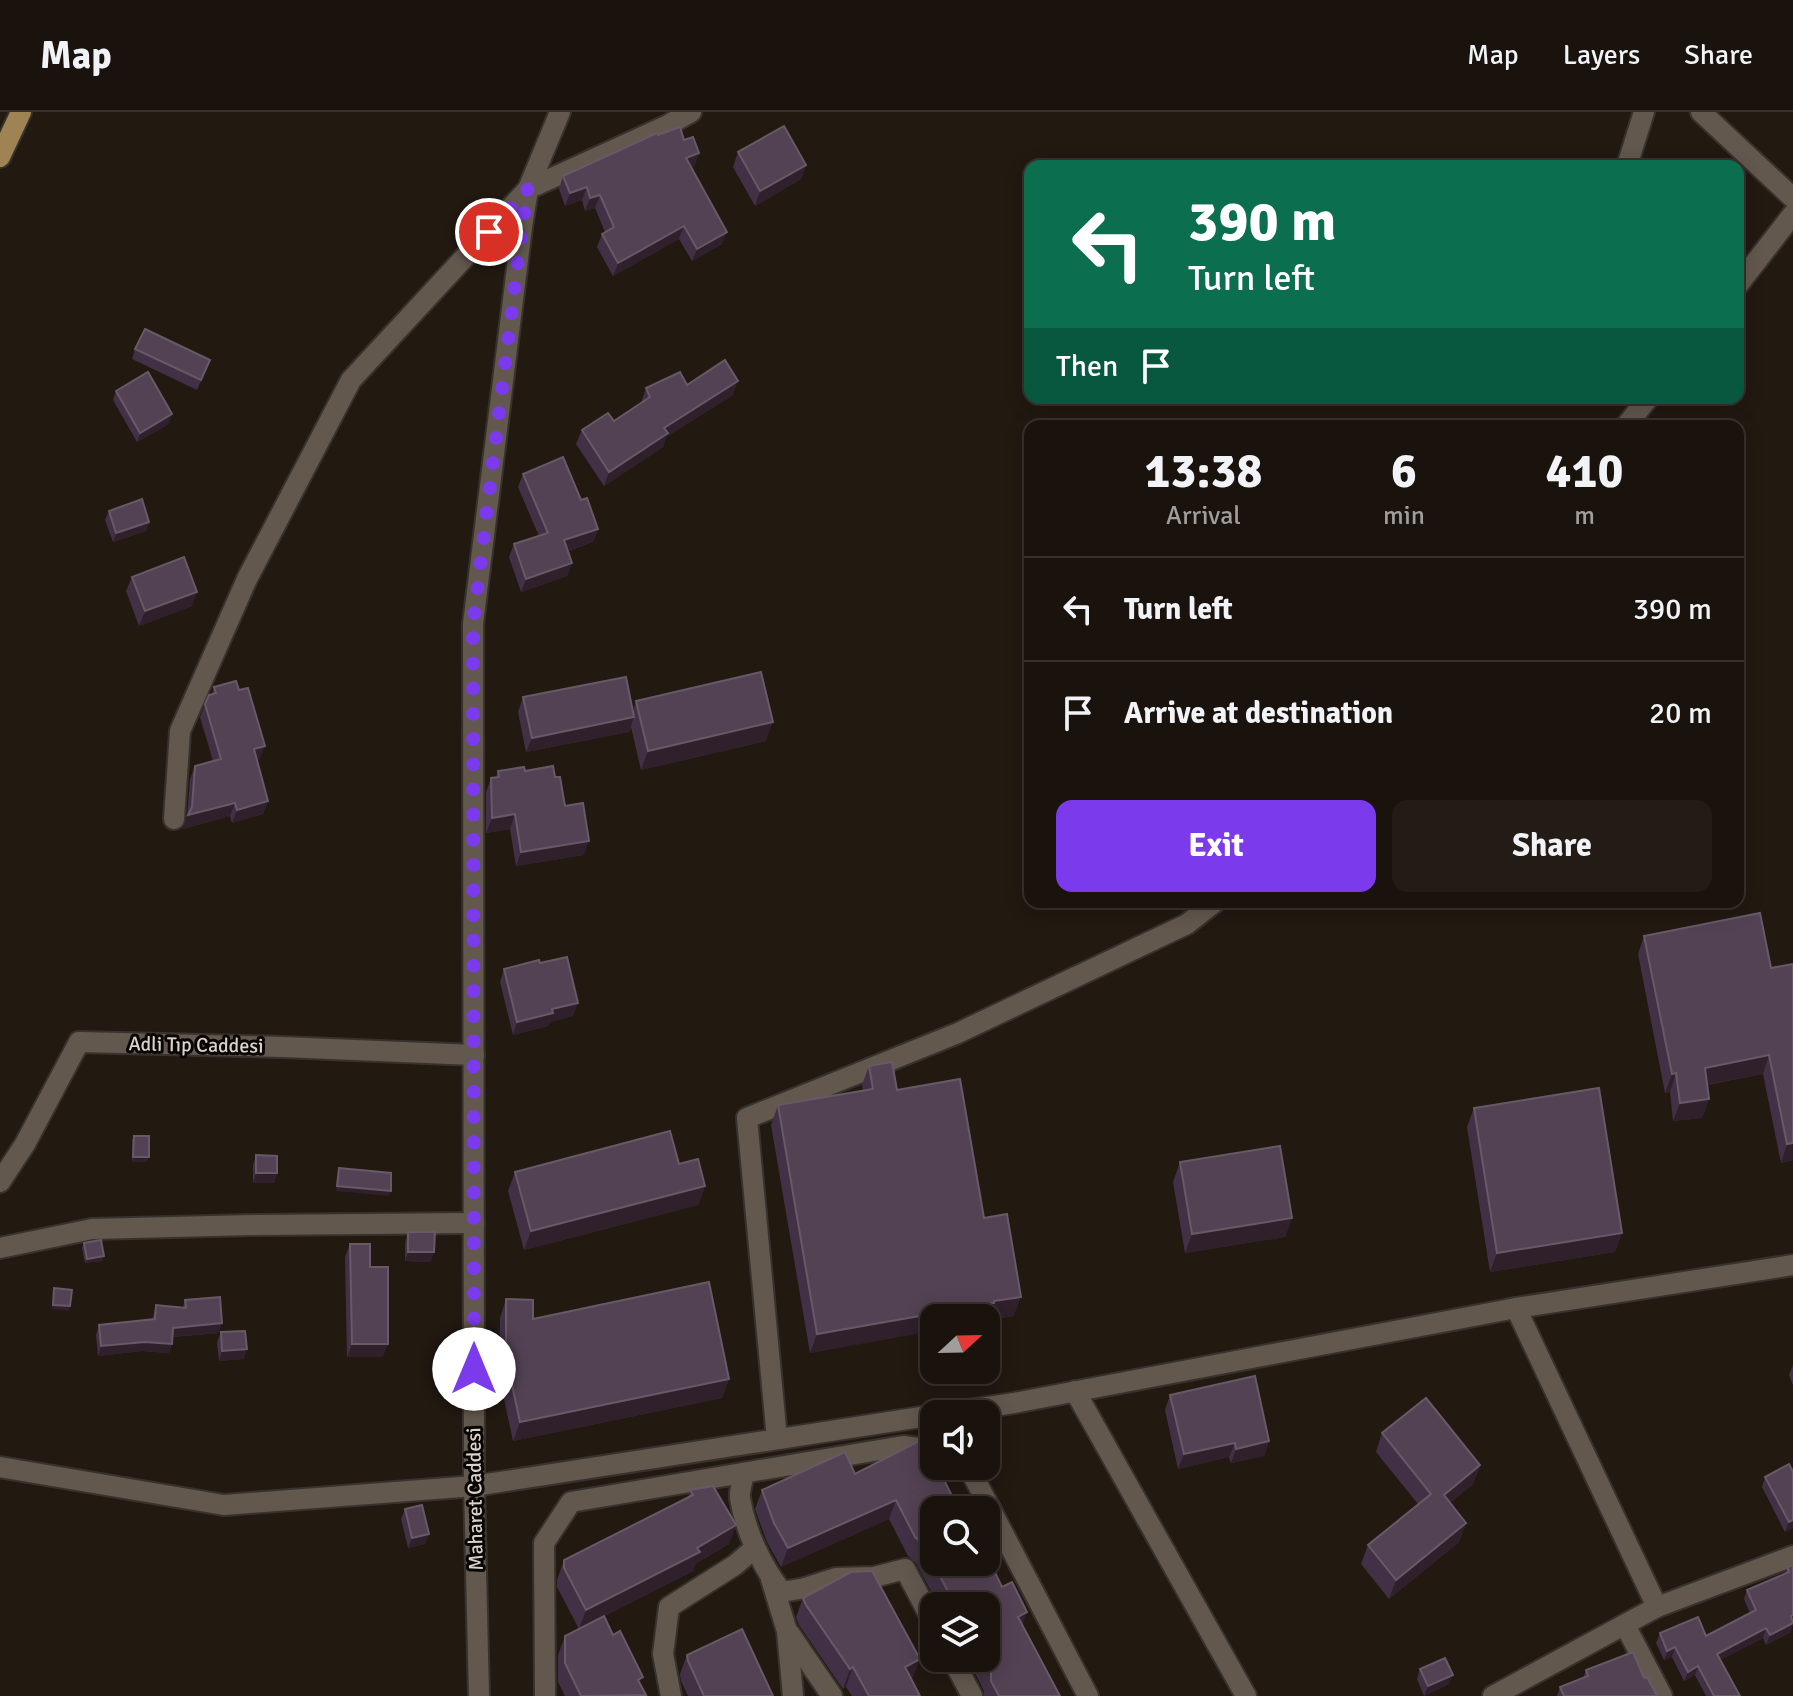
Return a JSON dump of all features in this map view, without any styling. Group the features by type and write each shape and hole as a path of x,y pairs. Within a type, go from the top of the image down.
{"main road":[{"path":"0,157 21,112"}],"street":[{"name":"Maharet Caddesi","path":"479,1696 474,1486 473,624 528,189 560,112"},
{"path":"174,819 180,731 247,579 351,380 528,189 691,112"},
{"path":"1629,160 1644,112"},
{"path":"1701,112 1793,198"},
{"path":"1744,277 1793,214"},
{"path":"1631,420 1643,404"},
{"path":"777,1439 747,1118 958,1033 1187,924 1207,908"},
{"name":"Adli Tıp Caddesi","path":"0,1182 25,1144 79,1042 474,1055"},
{"path":"0,1248 92,1229 474,1223"},
{"path":"1000,1405 1516,1308 1793,1265"},
{"path":"1516,1308 1657,1607"},
{"path":"1075,1391 1246,1696"},
{"path":"0,1467 224,1505 474,1486 920,1417"},
{"path":"545,1696 544,1543 571,1502 903,1446 920,1448"},
{"path":"744,1473 740,1495 755,1548 782,1592 836,1578 874,1577 905,1569 920,1597"},
{"path":"975,1480 1088,1696"},
{"path":"671,1696 663,1654 669,1607 735,1565 755,1548"},
{"path":"1493,1696 1657,1607 1793,1556"},
{"path":"771,1577 787,1631 793,1696"},
{"path":"1625,1625 1662,1696"},
{"path":"787,1631 832,1696"},
{"path":"959,1672 972,1696"}],"building":[{"path":"784,126 806,165 760,191 738,152"},
{"path":"680,127 684,140 693,137 699,153 686,158 727,232 697,249 684,226 618,263 602,234 614,227 600,195 590,198 587,187 570,193 563,176 657,133"},
{"path":"145,329 210,360 201,380 135,349"},
{"path":"725,360 738,381 664,428 668,433 609,472 582,430 608,413 614,421 650,397 646,388 680,372 687,385"},
{"path":"148,372 172,414 140,433 116,391"},
{"path":"563,457 581,500 587,498 598,529 564,540 572,563 526,579 514,544 548,533 523,474"},
{"path":"142,499 149,522 116,533 109,511"},
{"path":"184,557 197,592 145,611 132,577"},
{"path":"761,672 773,722 648,751 636,701"},
{"path":"626,677 634,717 532,738 523,697"},
{"path":"236,681 239,690 248,688 265,746 254,749 268,801 237,810 235,803 188,815 192,807 195,766 221,759 205,704 209,695 216,693 214,687"},
{"path":"553,766 555,777 560,777 565,806 583,803 589,841 521,852 515,814 492,818 491,778 499,777 498,771 524,767 525,771"},
{"path":"1760,913 1771,968 1793,964 1793,1143 1787,1144 1769,1055 1705,1068 1709,1099 1680,1103 1676,1073 1672,1074 1644,936"},
{"path":"567,957 578,1003 517,1022 504,969"},
{"path":"892,1062 897,1090 960,1079 984,1218 1007,1214 1021,1297 988,1304 920,1304 920,1316 817,1334 778,1105 873,1089 869,1066"},
{"path":"1599,1088 1622,1233 1497,1253 1474,1108"},
{"path":"670,1131 679,1164 698,1159 705,1186 531,1231 515,1172"},
{"path":"134,1136 149,1136 149,1157 133,1157"},
{"path":"1280,1146 1292,1218 1192,1234 1180,1162"},
{"path":"256,1155 277,1156 277,1173 256,1173"},
{"path":"339,1168 391,1173 391,1191 337,1186"},
{"path":"408,1232 435,1232 434,1252 408,1252"},
{"path":"101,1240 104,1256 87,1259 84,1243"},
{"path":"350,1244 370,1244 370,1267 388,1267 388,1344 352,1344"},
{"path":"709,1282 729,1379 520,1422 504,1348 506,1299 533,1300 533,1319"},
{"path":"54,1288 72,1290 70,1306 53,1305"},
{"path":"220,1297 222,1323 173,1328 172,1344 145,1342 101,1346 99,1325 155,1319 156,1305 186,1308 185,1300"},
{"path":"245,1331 247,1349 222,1351 221,1332"},
{"path":"1255,1376 1269,1441 1236,1449 1235,1443 1184,1454 1170,1395"},
{"path":"1426,1398 1480,1465 1444,1495 1466,1523 1396,1580 1368,1545 1431,1494 1382,1433"},
{"path":"920,1441 920,1480 944,1480 952,1496 920,1496 920,1541 896,1500 788,1548 774,1523 762,1490 845,1452 855,1474"},
{"path":"1789,1464 1793,1472 1793,1520 1789,1522 1765,1477"},
{"path":"713,1486 736,1525 697,1548 700,1552 586,1610 564,1568 564,1560 693,1495 690,1490"},
{"path":"422,1505 429,1534 412,1538 405,1509"},
{"path":"1793,1565 1793,1623 1770,1635 1766,1628 1717,1654 1740,1696 1714,1696 1698,1666 1688,1672 1675,1647 1667,1651 1660,1633 1698,1617 1706,1636 1756,1610 1747,1590 1789,1572 1787,1567"},
{"path":"872,1571 920,1659 905,1667 920,1696 869,1696 853,1667 850,1669 806,1605 803,1598 851,1572"},
{"path":"940,1576 997,1576 1002,1587 1012,1582 1027,1612 1018,1617 1060,1696 999,1696 991,1681 991,1672 1000,1672 1000,1592 948,1592"},
{"path":"604,1616 613,1635 620,1631 643,1677 638,1680 646,1695 581,1696 565,1663 565,1636"},
{"path":"742,1629 773,1696 704,1696 687,1655"},
{"path":"1633,1652 1644,1678 1647,1677 1657,1696 1564,1696 1560,1687 1588,1676 1586,1670"},
{"path":"1445,1658 1453,1675 1428,1686 1420,1669"}],"route":[{"path":"474,1369 473,624 528,189 489,232"}]}
